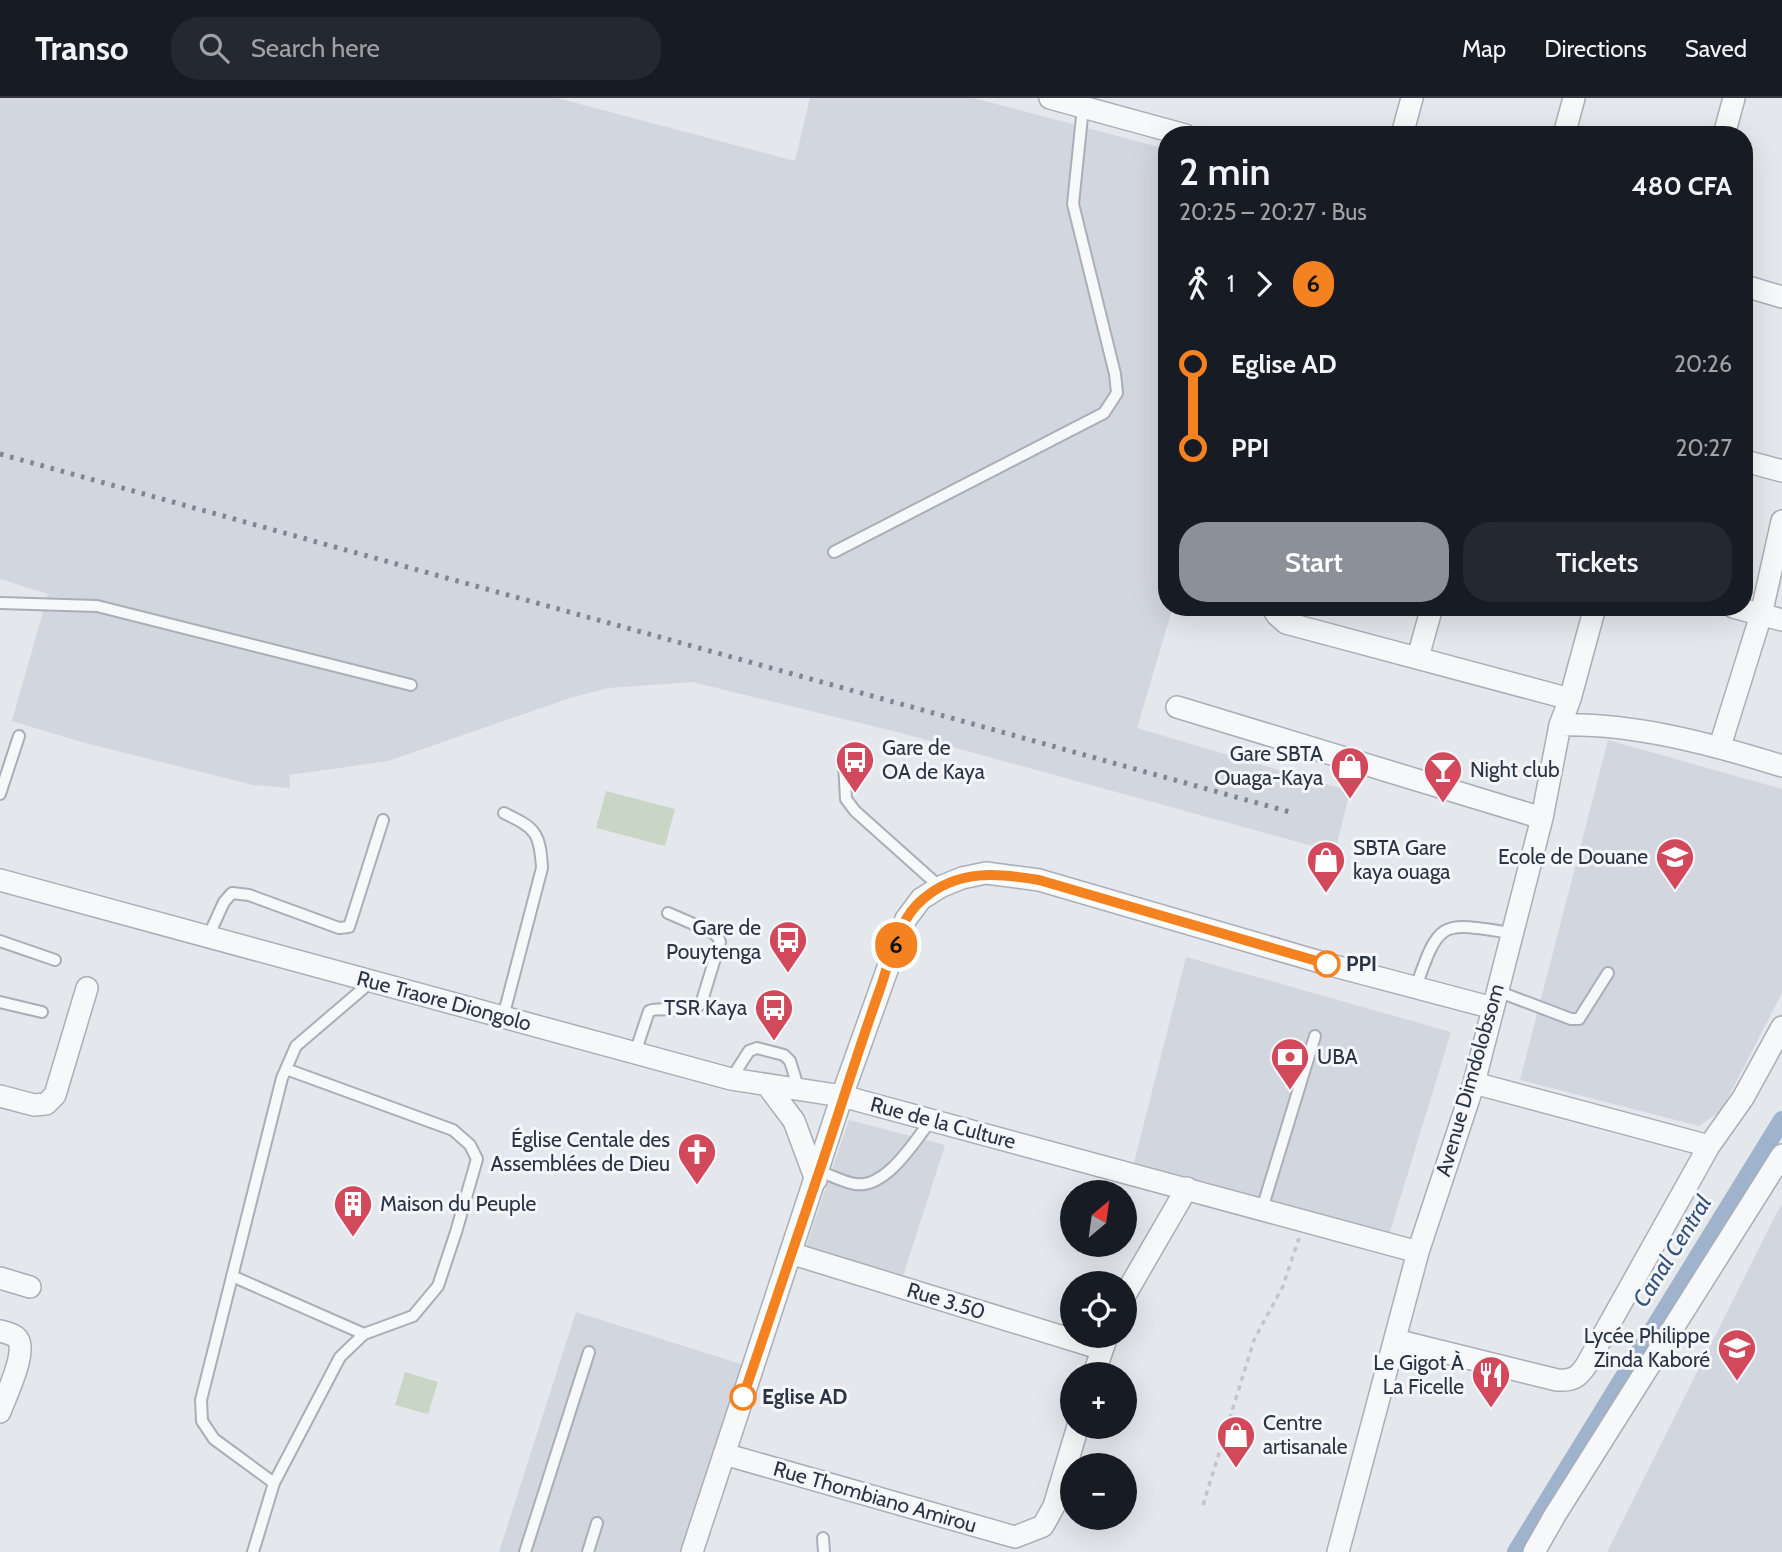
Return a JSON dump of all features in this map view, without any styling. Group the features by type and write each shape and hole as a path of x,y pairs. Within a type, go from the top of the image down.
{"street":[{"path":"1050,98 1084,103 1158,126"},
{"path":"1404,126 1412,98"},
{"path":"1566,126 1574,98"},
{"path":"1726,126 1734,98"},
{"path":"1753,288 1782,297"},
{"path":"1753,463 1782,471"},
{"path":"1720,747 1761,615 1782,521"},
{"path":"1753,613 1782,621"},
{"path":"1280,616 1286,622 1570,699"},
{"path":"1418,657 1429,616"},
{"name":"Avenue Dimdolobsom","path":"1338,1552 1418,1252 1474,1083 1542,818 1560,725 1570,699 1593,616"},
{"path":"1177,707 1542,818"},
{"path":"1560,725 1597,725 1720,747 1782,766"},
{"name":"Rue de la Culture","path":"1418,1252 842,1096 906,919 921,899 940,887 962,878 986,873 1039,880 1416,987 1495,999"},
{"name":"Rue Traore Diongolo","path":"0,880 731,1079 842,1096"},
{"path":"0,1096 34,1105 46,1104 55,1095 86,988"},
{"path":"1395,1340 1557,1380 1568,1381 1575,1378 1587,1364 1709,1146 1743,1098 1782,1027"},
{"path":"1474,1083 1709,1146"},
{"path":"767,1085 794,1121 818,1176"},
{"path":"692,1552 818,1176 842,1096"},
{"path":"1534,1552 1782,1155"},
{"path":"1137,1274 1187,1188"},
{"name":"Rue 3.50","path":"790,1253 1060,1329"},
{"path":"0,1279 30,1287"},
{"path":"0,1331 16,1336 21,1355 0,1412"},
{"name":"Rue Thombiano Amirou","path":"724,1454 1015,1537 1043,1526 1054,1506 1074,1439"}],"lane":[{"path":"834,552 1104,413 1117,393 1115,374 1073,204 1084,103"},
{"path":"0,603 97,606 411,685"},
{"path":"0,794 19,736"},
{"path":"844,763 846,799 855,811 940,887"},
{"path":"503,1017 542,868 541,844 529,825 504,813"},
{"path":"208,937 224,902 232,893 249,895 339,928 349,927 383,820"},
{"path":"635,1052 649,1011 660,1008 680,1012 695,1010 701,1004 720,942 712,932 667,913"},
{"path":"1416,987 1429,950 1445,929 1459,926 1512,933"},
{"path":"0,941 55,960"},
{"path":"1495,999 1579,1019 1608,973"},
{"path":"274,1483 214,1439 202,1421 201,1400 286,1069 296,1046 372,981"},
{"path":"0,1002 42,1012"},
{"path":"1262,1209 1315,1036"},
{"path":"731,1079 749,1051 757,1048 784,1055 790,1061 799,1090"},
{"path":"253,1552 274,1483 340,1357 364,1334 413,1316 438,1286 477,1159 470,1145 453,1130 286,1069"},
{"path":"818,1176 856,1184 869,1183 897,1166 931,1119"},
{"path":"232,1276 364,1334"},
{"path":"525,1552 589,1352"},
{"path":"587,1552 597,1523"},
{"path":"823,1538 824,1552"}],"path":[{"path":"1203,1505 1254,1340 1283,1286 1304,1221"}],"shaded area":[{"path":"0,98 557,98 795,161 810,98 973,98 1158,147 1158,616 1170,616 1137,728 1350,791 1335,852 901,733 692,682 608,688 570,698 388,761 289,775 290,788 253,785 85,743 12,721 48,594 0,579"},
{"name":"Ecole de Douane","path":"1608,740 1782,789 1782,993 1721,1111 1699,1126 1520,1080"},
{"name":"UBA","path":"1186,957 1451,1032 1389,1235 1134,1163"},
{"path":"849,1120 945,1145 902,1279 805,1249"},
{"name":"Lycée Philippe Zinda Kaboré","path":"1782,1204 1782,1552 1607,1552 1777,1212"},
{"path":"576,1312 744,1365 680,1552 499,1552"}],"green space":[{"path":"606,791 675,809 665,846 596,828"},
{"path":"405,1372 438,1382 428,1414 395,1405"}],"waterway":[{"name":"Canal Central","path":"1516,1552 1782,1120"}],"railway":[{"path":"0,454 1290,812"}],"bus line":[{"name":"6","path":"743,1397 842,1096 906,919 921,899 962,878 986,873 1011,875 1039,880 1327,964"}],"place":[{"name":"Gare de OA de Kaya","path":"855,794"},
{"name":"Gare SBTA Ouaga-Kaya","path":"1350,800"},
{"name":"Night club","path":"1443,804"},
{"name":"Ecole de Douane","path":"1675,891"},
{"name":"SBTA Gare kaya ouaga","path":"1326,894"},
{"name":"PPI","path":"1327,964"},
{"name":"Gare de Pouytenga","path":"788,974"},
{"name":"TSR Kaya","path":"774,1042"},
{"name":"UBA","path":"1290,1091"},
{"name":"Église Centale des Assemblées de Dieu","path":"697,1186"},
{"name":"Maison du Peuple","path":"353,1238"},
{"name":"Lycée Philippe Zinda Kaboré","path":"1737,1382"},
{"name":"Eglise AD","path":"743,1397"},
{"name":"Le Gigot À La Ficelle","path":"1491,1409"},
{"name":"Centre artisanale","path":"1236,1469"}]}
